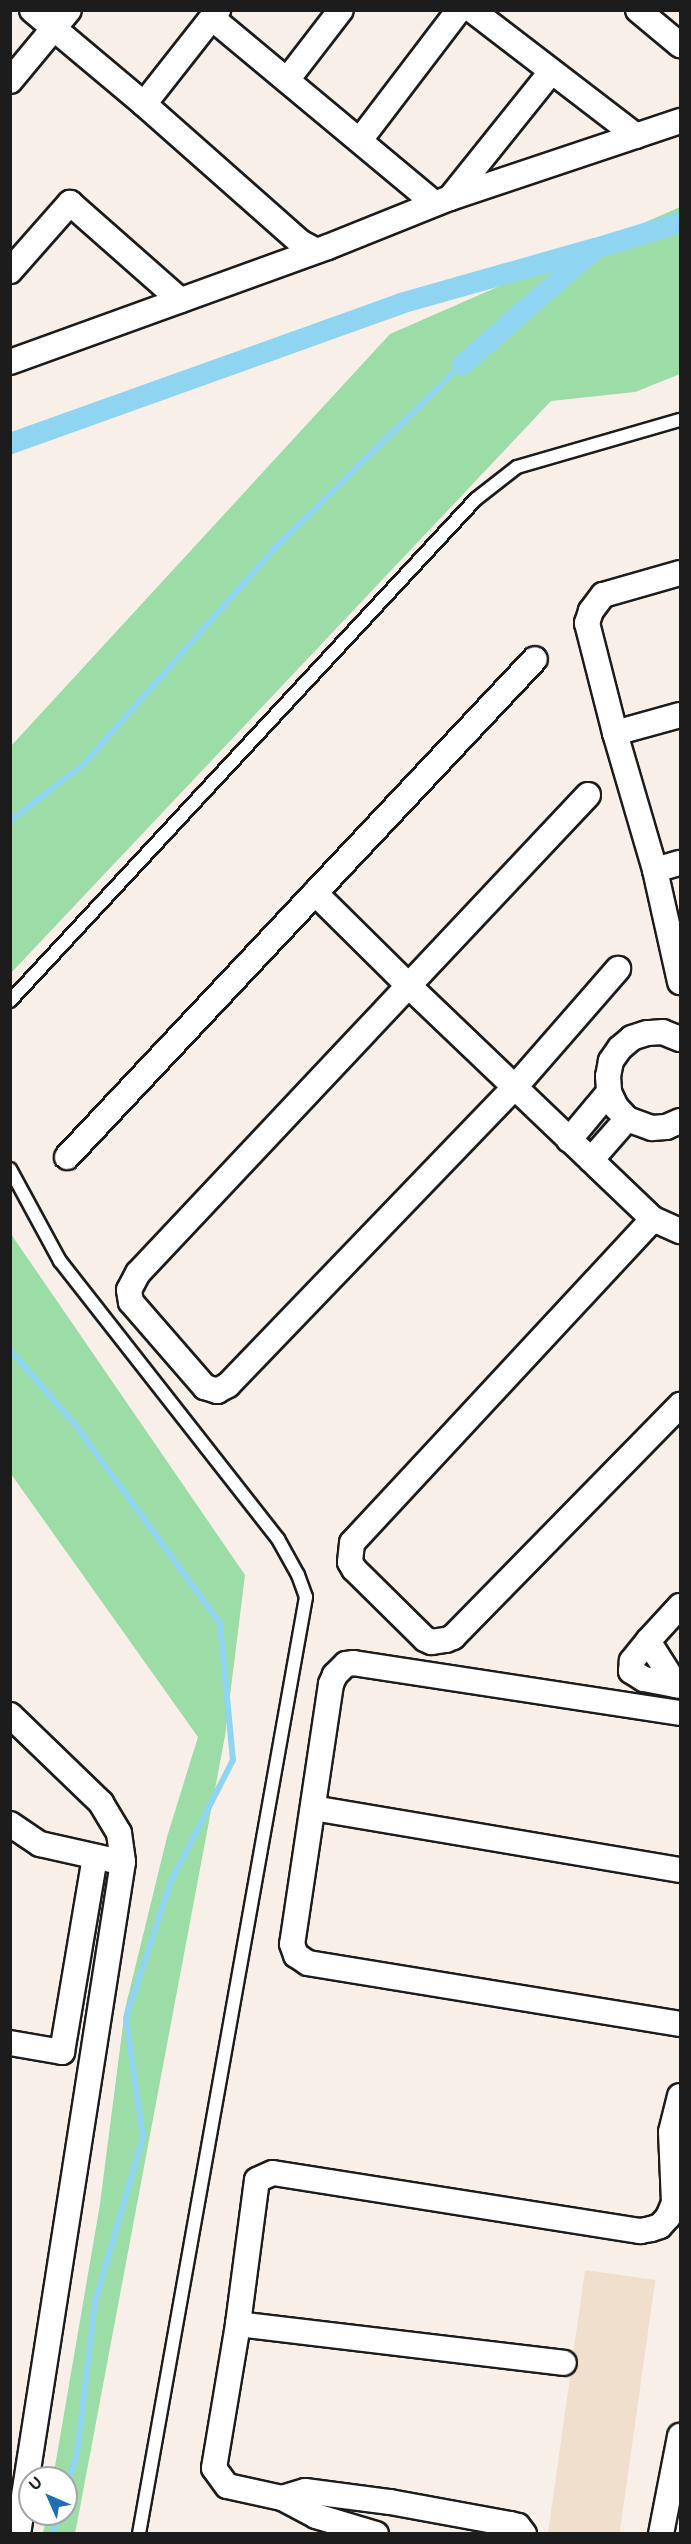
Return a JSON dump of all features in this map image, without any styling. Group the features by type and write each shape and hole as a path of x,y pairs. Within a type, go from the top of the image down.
{"street":[{"path":"32,10 144,104 300,242 315,250"},
{"path":"10,81 69,10"},
{"path":"287,80 341,10"},
{"path":"360,140 459,10"},
{"path":"472,10 550,73 636,136"},
{"path":"638,10 681,45"},
{"path":"144,104 215,14 287,80 360,140 442,201"},
{"path":"442,201 550,73"},
{"path":"10,362 442,201 681,122"},
{"path":"10,271 70,203 180,300"},
{"path":"681,573 612,590 603,595 591,611 588,623 615,733 655,870 681,982"},
{"path":"67,1157 535,659"},
{"path":"615,733 681,715"},
{"path":"588,795 130,1284 131,1302 205,1387 217,1391 228,1385 515,1087 618,969"},
{"path":"655,870 681,863"},
{"path":"315,893 653,1219 681,1231"},
{"path":"680,1123 652,1128 627,1119 616,1107 609,1092 608,1076 611,1061 620,1048 632,1038 647,1033 663,1032 681,1039"},
{"path":"569,1140 609,1092"},
{"path":"591,1160 627,1119"},
{"path":"653,1219 352,1543 350,1562 354,1569 425,1639 431,1642 453,1637 681,1405"},
{"path":"678,1685 648,1641 681,1606"},
{"path":"681,1713 354,1663 346,1664 335,1675 331,1684 292,1944 301,1959 308,1963 681,2024"},
{"path":"10,1715 100,1803 119,1833 123,1862 18,2534"},
{"path":"313,1808 681,1870"},
{"path":"12,1828 40,1844 123,1862"},
{"path":"10,2043 62,2052 95,1857"},
{"path":"376,2534 316,2516 282,2498 227,2486 214,2468 238,2324 255,2184 265,2175 273,2173 640,2231 660,2226 668,2217 674,2203 676,2133 681,2096"},
{"path":"238,2324 564,2363"},
{"path":"661,2534 681,2436"},
{"path":"282,2498 306,2491 324,2493 510,2524 518,2526 524,2534"}],"lane":[{"path":"10,1001 476,499 517,467 681,420"},
{"path":"10,1169 60,1261 278,1539 298,1575 306,1597 139,2534"}],"shaded area":[{"path":"585,2270 655,2280 620,2534 548,2534"}],"green space":[{"path":"680,207 680,374 635,392 551,401 11,973 11,746 390,334"},
{"path":"11,1234 245,1575 225,1736 78,2518 78,2466 55,2466 100,2204 125,2009 167,1837 198,1737 11,1474"},
{"path":"44,2526 77,2526 75,2534 43,2533"}],"waterway":[{"path":"462,364 595,248 680,222"},
{"path":"10,443 400,303 595,248"},
{"path":"10,821 83,765 275,548 462,364"},
{"path":"10,1350 74,1423 220,1623 233,1760 171,1881 126,2018 143,2137 95,2302 77,2454 73,2466"},
{"path":"53,2534 55,2526"}]}
